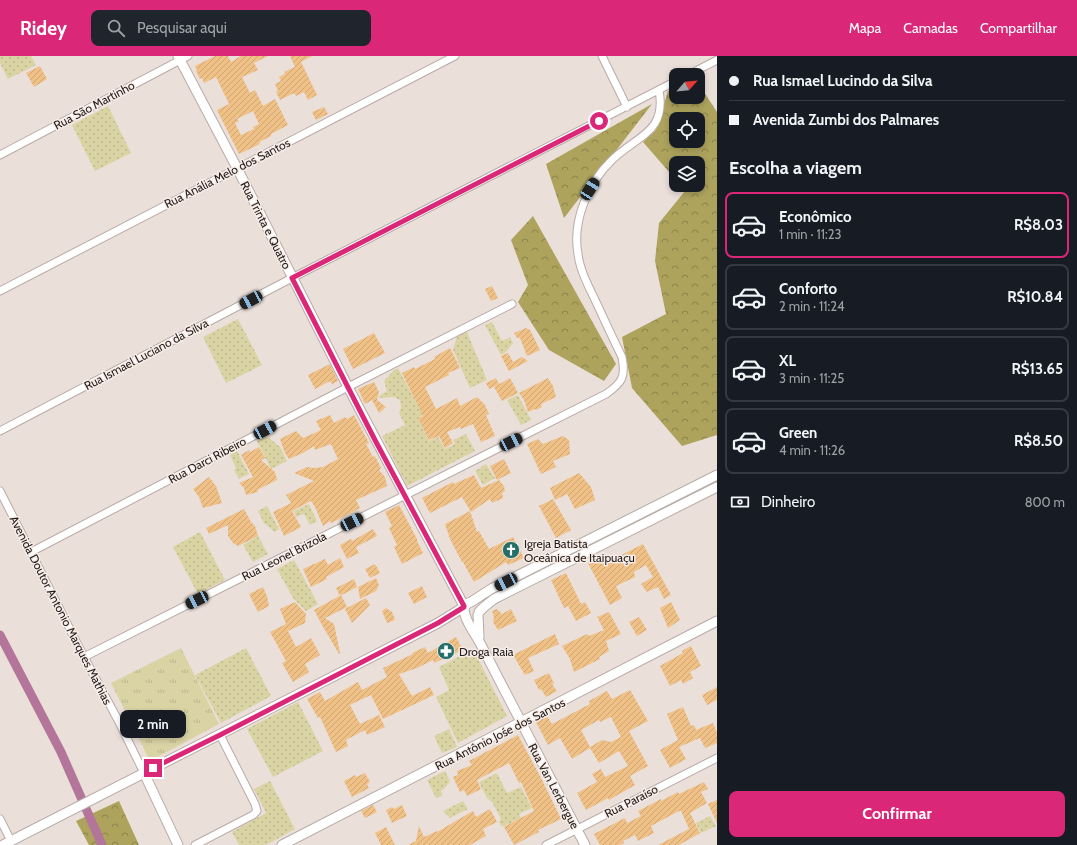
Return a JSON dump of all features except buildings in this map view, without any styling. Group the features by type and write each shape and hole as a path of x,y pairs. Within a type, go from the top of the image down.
{"street":[{"name":"Rua Anália Melo dos Santos","path":"0,291 455,56"},
{"path":"602,56 627,106"},
{"name":"Rua Trinta e Quatro","path":"182,57 348,387 466,609"},
{"name":"Rua São Martinho","path":"0,155 182,57"},
{"path":"702,68 717,60"},
{"name":"Rua Ismael Luciano da Silva","path":"0,431 292,278 669,85"},
{"name":"Rua Leonel Brizola","path":"84,657 606,394 618,386 623,376 624,368 622,358 585,280 578,254 576,230 590,189 600,172 612,159 644,136 658,118 661,109 659,90"},
{"name":"Rua Darci Ribeiro","path":"31,552 348,387 512,304"},
{"path":"466,609 491,589 717,475"},
{"path":"466,609 471,618 494,599 717,487"},
{"name":"Avenida Doutor Antonio Marques Mathias","path":"0,490 144,773"},
{"path":"0,820 9,844 72,809 220,735 449,617 477,605 478,613"},
{"name":"Rua Van Lerbergue","path":"466,609 479,641 585,845"},
{"name":"Rua Van Lerbergue","path":"478,613 479,641"},
{"name":"Rua Antônio Jośe dos Santos","path":"282,845 717,621"},
{"path":"195,845 253,815 257,811 255,804 220,735"},
{"name":"Rua Paraíso","path":"546,845 717,758"},
{"path":"144,773 178,845"}],"green space":[{"path":"0,56 31,56 36,65 8,79 0,63"},
{"path":"668,91 669,104 705,104 705,94 717,112 717,435 682,446 632,388 622,337 666,314 655,261 659,223 684,192 705,192 705,156 669,156 669,172 643,142 656,130"},
{"path":"652,104 564,218 546,164"},
{"path":"108,106 131,153 95,171 72,125"},
{"path":"533,216 616,364 604,381 549,350 518,302 528,285 511,240"},
{"path":"238,319 262,365 226,383 203,337"},
{"path":"492,322 502,341 510,337 513,343 506,352 501,355 485,325"},
{"path":"466,330 487,380 470,388 453,350 458,333"},
{"path":"398,368 423,415 418,418 429,441 438,437 445,449 455,444 453,440 466,434 475,451 407,486 382,436 405,425 399,413 401,408 400,400 394,397 379,398 379,396 387,391 384,381 393,371"},
{"path":"518,395 531,420 521,425 507,400"},
{"path":"267,436 280,447 287,461 271,469 257,441"},
{"path":"237,451 249,474 239,479 234,470 236,468 230,455"},
{"path":"486,464 495,478 483,485 475,471"},
{"path":"309,504 317,521 310,525 304,514 296,517 294,511"},
{"path":"267,506 279,529 275,532 264,523 258,511"},
{"path":"200,532 225,580 198,594 173,547"},
{"path":"258,536 268,554 253,562 243,545"},
{"path":"294,560 318,604 306,611 293,598 277,569"},
{"path":"181,648 219,724 150,761 111,683"},
{"path":"246,648 271,696 221,723 195,675"},
{"path":"473,649 507,716 458,743 436,697 449,690 439,667"},
{"path":"298,702 323,751 273,777 247,729"},
{"path":"449,729 457,747 442,753 434,736"},
{"path":"445,771 450,781 441,791 442,796 436,798 427,780"},
{"path":"497,773 507,793 521,787 532,808 519,814 521,818 502,827 499,822 501,819 492,802 487,798 479,782"},
{"path":"270,781 295,829 266,845 239,845 232,832 266,813 254,789"},
{"path":"119,801 139,845 89,845 76,821"},
{"path":"463,801 468,809 450,818 443,811"},
{"path":"710,816 716,826 701,833 696,823"}],"waterway":[{"path":"0,635 61,752 102,845"}],"place":[{"name":"Igreja Batista Oceânica de Itaipuaçu","path":"511,550"},
{"name":"Droga Raia","path":"446,651"}],"route":[{"path":"153,768 438,623 464,607 376,442 292,278 599,121"}]}
